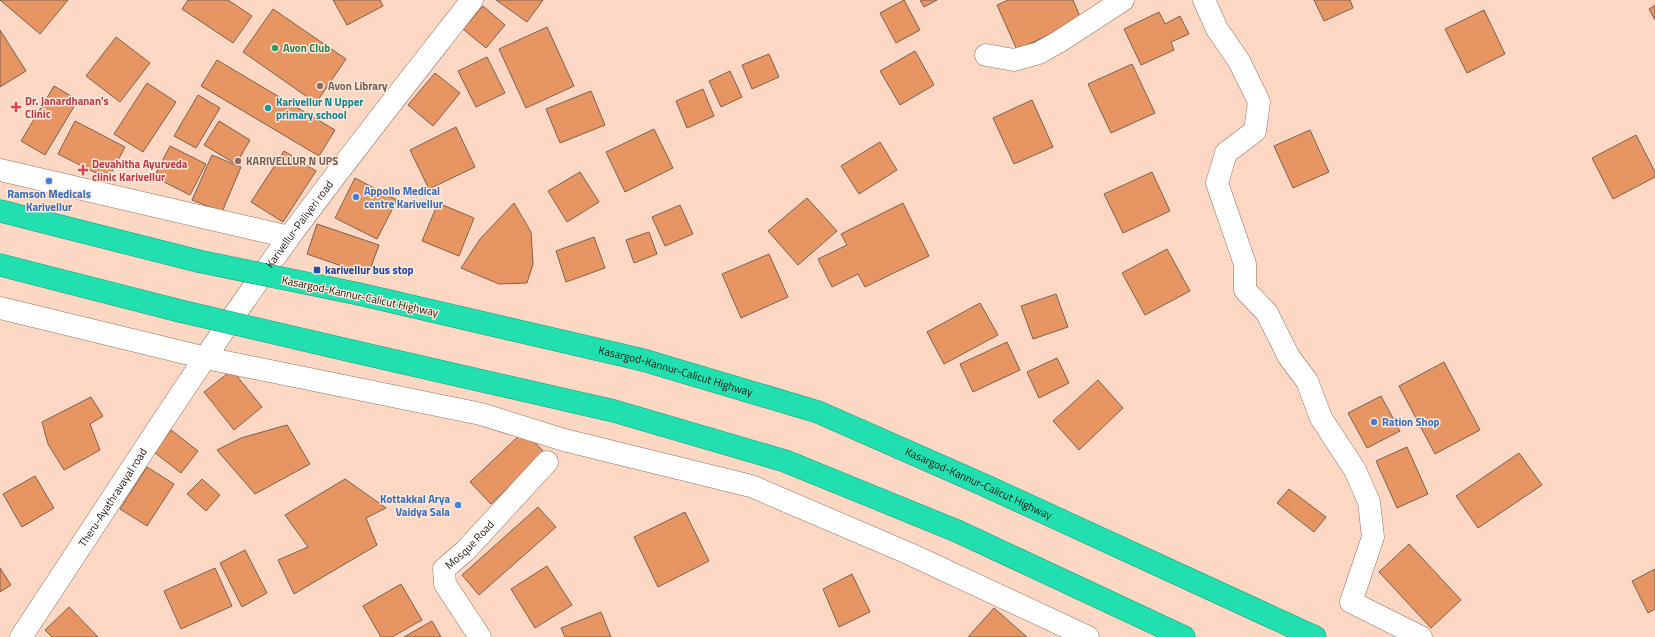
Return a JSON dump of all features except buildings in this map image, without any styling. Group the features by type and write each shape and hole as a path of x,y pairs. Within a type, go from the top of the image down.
{"highway":[{"name":"Kasargod-Kannur-Calicut Highway","path":"0,212 198,261 359,294 643,360 818,412 991,488 1315,637"},
{"path":"0,265 180,311 614,411 784,461 957,531 1184,637"}],"street":[{"name":"Karivellur-Paliyeri road","path":"206,358 289,237 472,0"},
{"path":"986,55 1014,60 1039,53 1124,0"},
{"path":"1204,0 1217,29 1239,61 1259,102 1256,130 1226,153 1217,183 1245,264 1245,290 1267,313 1289,357 1307,381 1322,418 1355,470 1369,502 1374,537 1351,602 1421,637"},
{"path":"0,170 289,237"},
{"path":"0,308 206,358 480,414 564,440 751,486 910,554 1088,637"},
{"name":"Theru-Ayathravayal road","path":"21,637 206,358"},
{"name":"Mosque Road","path":"480,637 445,584 444,569 465,551 547,462"}],"place":[{"name":"Avon Club","path":"275,48"},
{"name":"Avon Library","path":"320,86"},
{"name":"Dr. Janardhanan's Clinic","path":"16,107"},
{"name":"Karivellur N Upper primary school","path":"268,108"},
{"name":"KARIVELLUR N UPS","path":"238,161"},
{"name":"Devahitha Ayurveda clinic Karivellur","path":"83,170"},
{"name":"Ramson Medicals Karivellur","path":"49,181"},
{"name":"Appollo Medical centre Karivellur","path":"356,197"},
{"name":"karivellur bus stop","path":"317,270"},
{"name":"Ration Shop","path":"1374,422"},
{"name":"Kottakkal Arya Vaidya Sala","path":"458,505"}]}
